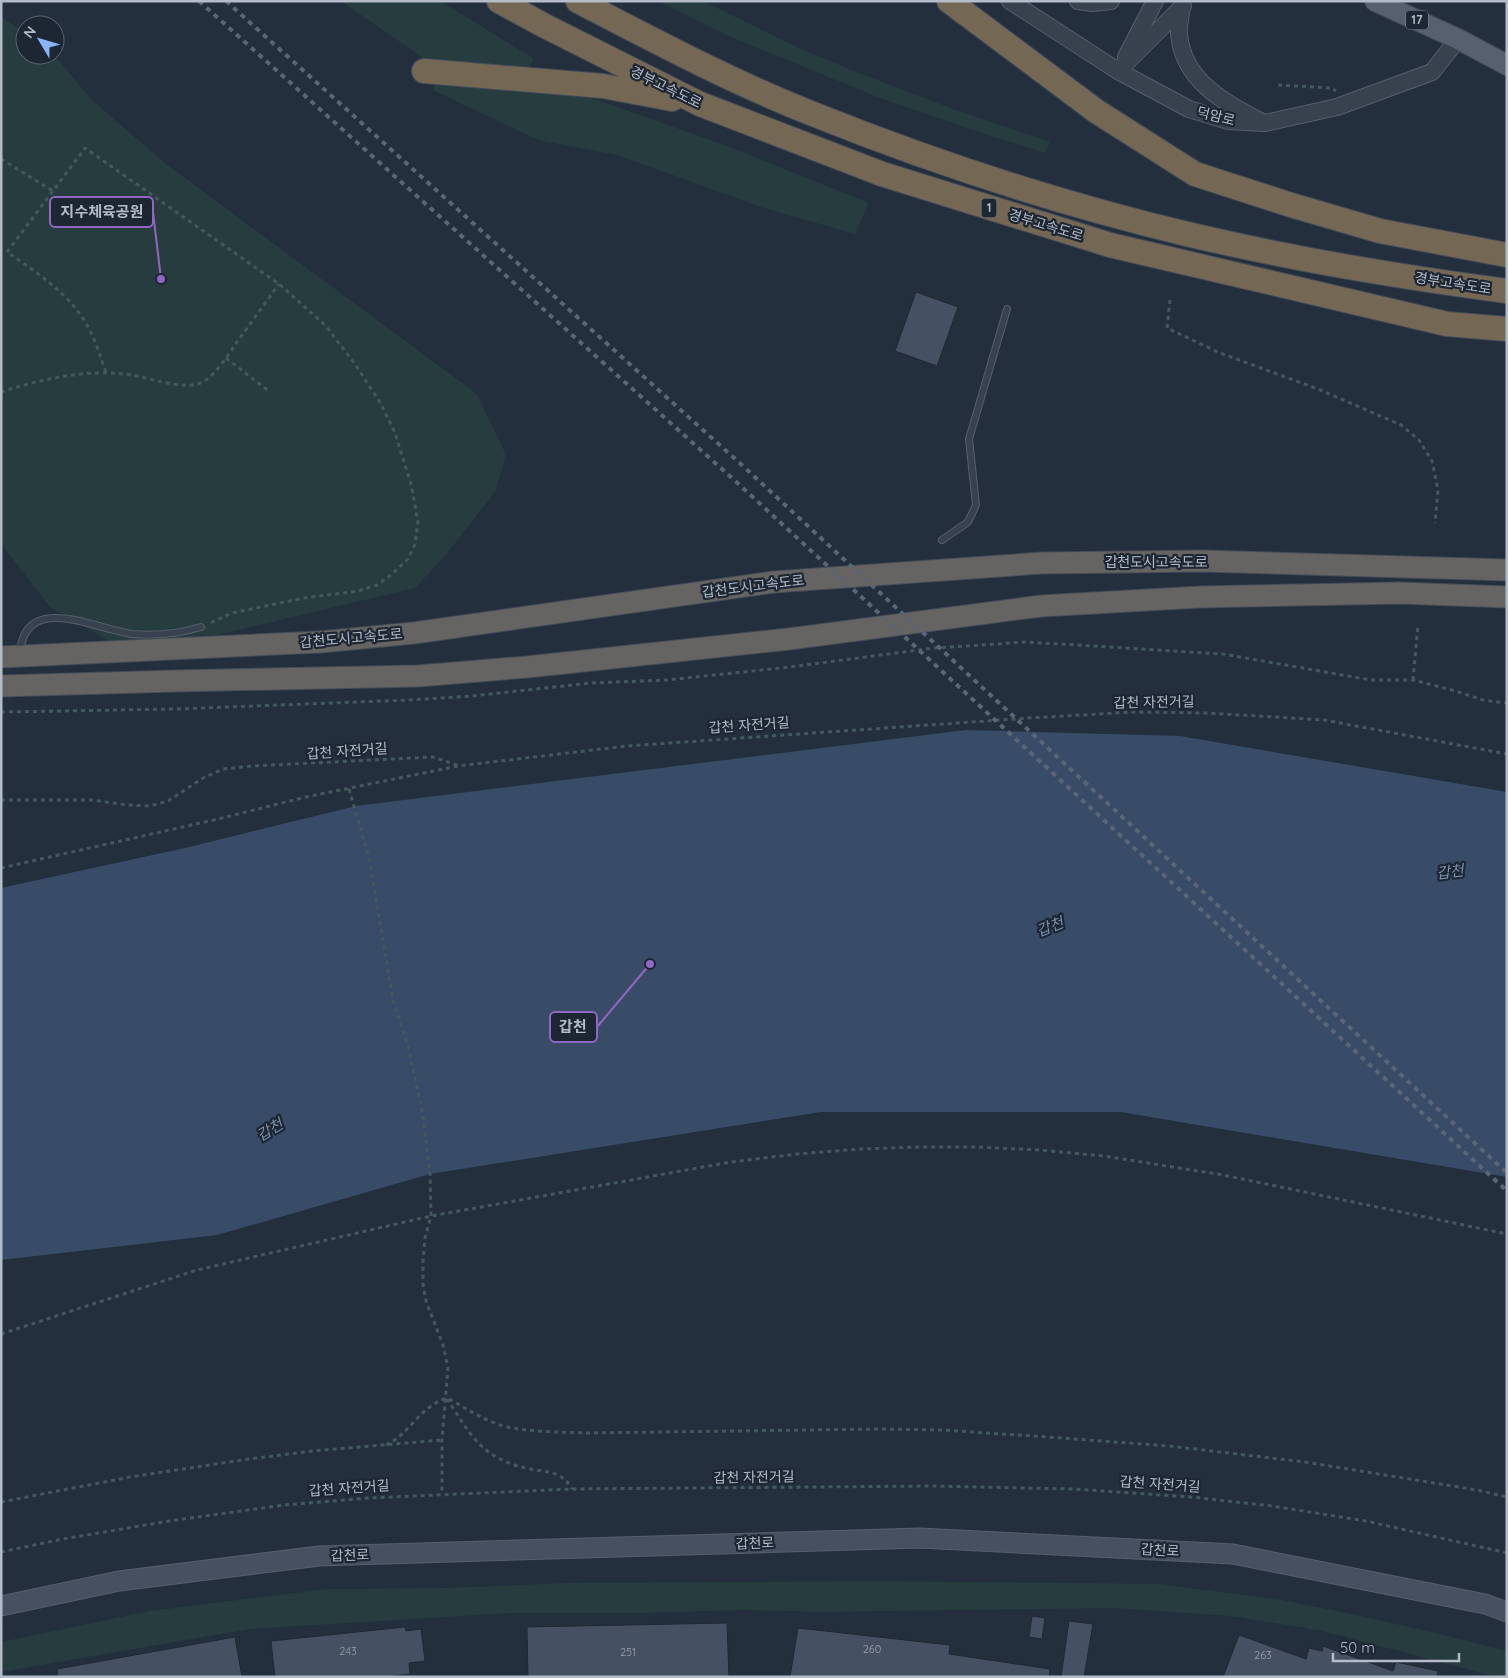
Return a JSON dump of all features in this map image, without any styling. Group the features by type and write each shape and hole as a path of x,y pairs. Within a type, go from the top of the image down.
{"highway":[{"name":"경부고속도로","path":"499,1 700,104 882,174 1110,245 1447,324 1507,329"},
{"name":"경부고속도로","path":"578,1 681,54 812,114 933,159 1088,208 1188,234 1264,251 1386,273 1507,291"},
{"path":"949,1 1096,111 1195,174 1380,231 1507,255"},
{"path":"424,70 604,86 700,104"},
{"name":"갑천도시고속도로","path":"10,657 320,642 405,634 774,582 1042,563 1203,561 1507,570"},
{"path":"1,686 418,676 527,667 789,639 1041,606 1230,596 1400,593 1507,597"}],"main road":[{"name":"17","path":"1375,1 1458,39 1507,65"},
{"name":"17","path":"1409,1 1458,39"},
{"name":"갑천로","path":"1,1606 119,1581 318,1556 920,1538 1232,1554 1485,1604 1507,1612"}],"street":[{"name":"덕암로","path":"1010,1 1118,71 1189,109 1228,121 1265,123 1337,107 1432,72 1458,39"},
{"path":"1078,1 1092,3 1111,1"},
{"path":"1118,71 1155,1"},
{"path":"1118,71 1185,4"},
{"path":"1185,4 1178,32 1183,57 1198,80 1239,110 1265,123"}],"lane":[{"path":"942,540 968,522 976,505 969,439 1007,309"},
{"path":"10,657 26,631 35,623 48,619 70,618 130,634 179,633 201,627"}],"path":[{"path":"1278,85 1332,88 1350,102"},
{"path":"106,372 92,335 67,299 55,286 7,252 85,148 280,284 325,325 355,364 381,404 395,433 411,484 418,522 415,544 408,559 391,575 376,585 358,591 304,598 232,613 201,627"},
{"path":"1,159 53,191"},
{"path":"1,392 24,384 61,377 106,372 132,375 182,386 205,381 226,358 280,284"},
{"path":"1170,300 1166,328 1220,353 1364,408 1401,425 1419,440 1432,460 1438,490 1435,523"},
{"path":"226,358 270,392"},
{"path":"1413,680 1418,625"},
{"path":"1,712 176,709 472,696 591,683 667,680 790,667 934,648 1027,642 1222,654 1371,680 1413,680 1483,700 1507,703"},
{"name":"갑천 자전거길","path":"1,800 91,800 128,806 150,806 168,801 203,778 222,769 433,757 458,766 627,746 1019,718 1134,712 1208,713 1324,720 1507,754"},
{"path":"1,868 306,797 458,766"},
{"path":"349,788 370,862 393,1000 408,1046 424,1115 430,1174 431,1216 424,1254 424,1284 426,1301 443,1345 448,1367 447,1398 442,1440 442,1494"},
{"path":"1,1334 197,1270 431,1216 731,1162 796,1154 922,1147 976,1147 1076,1153 1164,1165 1507,1234"},
{"path":"386,1445 395,1440 426,1409 434,1403 447,1398"},
{"path":"447,1398 467,1429 492,1454 525,1468 564,1477 572,1489"},
{"path":"447,1398 479,1416 504,1426 543,1431 586,1433 880,1429 941,1430 1034,1436 1169,1446 1305,1462 1477,1490 1507,1497"},
{"path":"1,1502 139,1475 312,1451 442,1440"},
{"name":"갑천 자전거길","path":"1,1552 63,1539 169,1521 284,1505 442,1494 572,1489 932,1486 1073,1489 1191,1497 1272,1506 1366,1521 1507,1553"}],"green space":[{"path":"341,1 440,1 533,58 530,68 429,62"},
{"path":"657,1 703,1 801,49 859,73 953,109 1050,142 1046,153 880,98 733,38"},
{"path":"1,17 15,26 15,65 63,65 94,102 166,164 477,394 506,455 495,492 444,557 415,588 217,635 166,641 113,643 50,607 1,544"},
{"path":"437,79 592,98 730,147 869,203 855,234 764,208 617,155 538,140 433,90"},
{"path":"874,1581 1160,1584 1281,1600 1347,1613 1507,1651 1507,1677 1497,1677 1323,1631 1231,1616 1115,1608 820,1612 747,1610 639,1613 510,1613 250,1629 1,1672 1,1642 150,1611 327,1589 447,1588 568,1583"}],"water":[{"path":"966,730 1180,736 1507,792 1507,1177 1121,1112 821,1112 430,1174 217,1235 1,1260 1,888 185,848 356,806"}],"building":[{"path":"916,292 958,307 937,366 895,351"},
{"path":"1032,1616 1045,1618 1042,1639 1029,1637"},
{"path":"1069,1621 1093,1624 1084,1677 1061,1677"},
{"path":"727,1623 729,1677 528,1677 527,1627"},
{"path":"405,1627 406,1631 421,1629 425,1661 409,1663 410,1674 385,1677 275,1677 271,1641"},
{"path":"798,1628 950,1645 949,1654 1050,1669 1049,1677 790,1677"},
{"path":"1239,1635 1306,1659 1309,1648 1322,1651 1323,1646 1393,1671 1396,1662 1438,1671 1437,1677 1223,1677"},
{"path":"235,1637 242,1677 58,1677 57,1669"}],"railway":[{"path":"199,1 732,478 1507,1191"},
{"path":"226,1 743,466 1507,1173"}],"place":[{"name":"지수체육공원","path":"161,279"},
{"name":"갑천","path":"650,964"}]}
